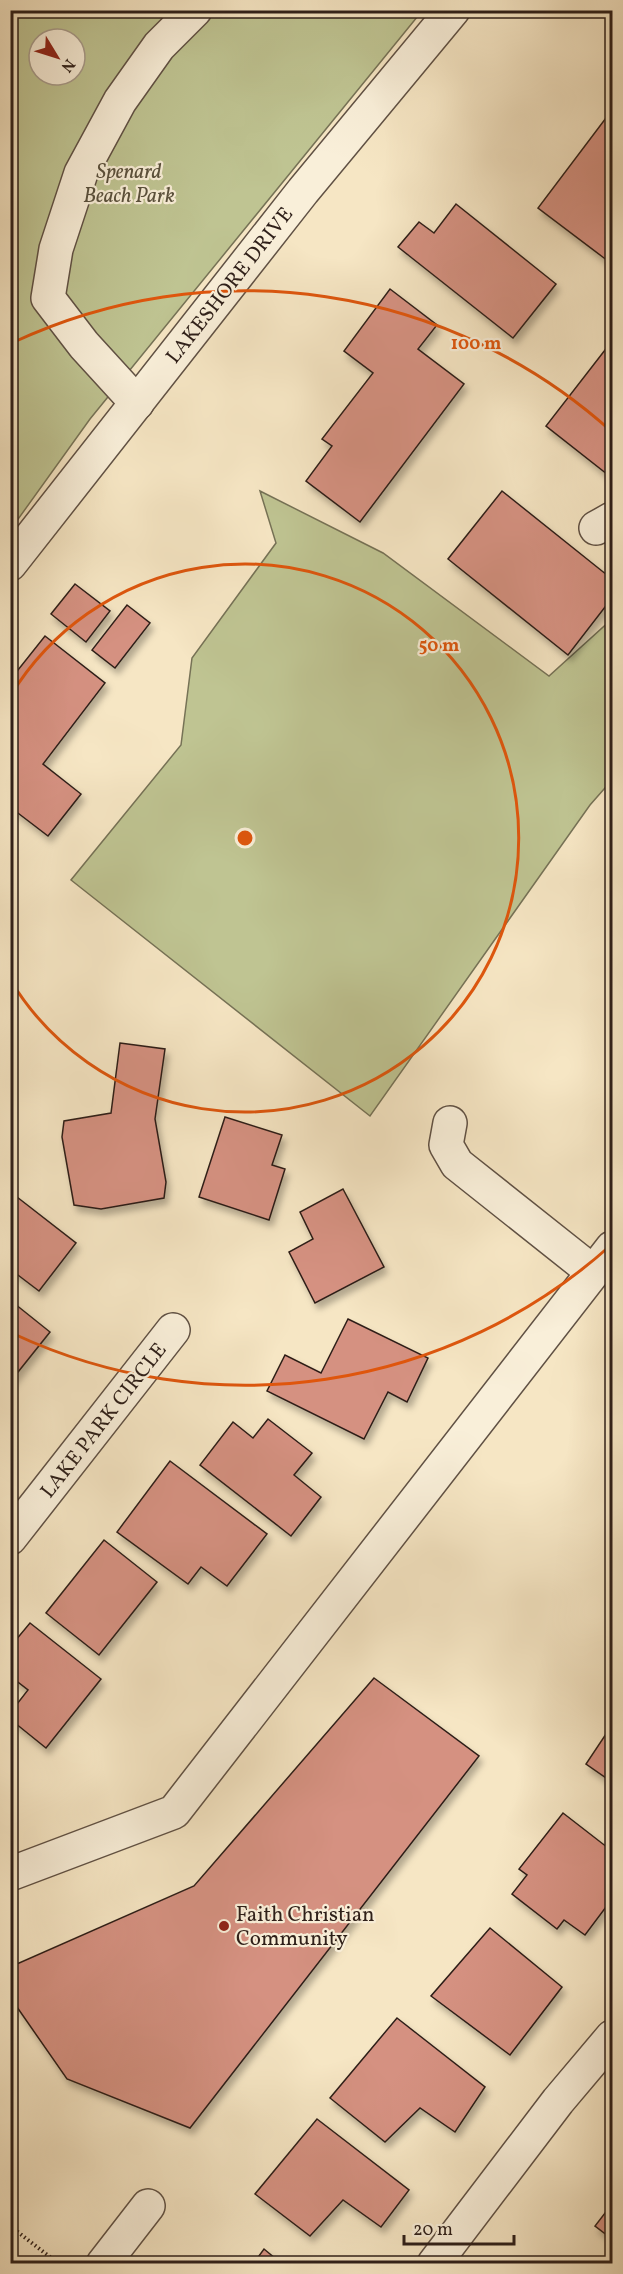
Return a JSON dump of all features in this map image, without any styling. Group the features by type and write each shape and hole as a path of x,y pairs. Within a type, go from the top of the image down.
{"street":[{"path":"137,404 84,345 48,298 56,249 81,173 120,100 159,46 195,10"},
{"name":"LAKESHORE DRIVE","path":"10,564 303,191 453,10"},
{"path":"10,1874 174,1812 603,1260 457,1164 446,1145 450,1123"},
{"name":"LAKE PARK CIRCLE","path":"10,1538 173,1330"},
{"path":"442,2261 558,2101 612,2037"},
{"path":"103,2264 148,2206"}],"path":[{"path":"10,2226 59,2264"}],"green space":[{"name":"Spenard Beach Park","path":"11,11 422,11 90,419 11,529"},
{"path":"260,491 383,553 549,676 612,619 612,780 590,805 370,1116 71,880 181,745 192,658 276,543"}],"building":[{"path":"612,110 612,255 608,261 538,208"},
{"path":"456,204 556,284 513,338 398,247 419,222 434,233"},
{"path":"390,289 437,325 418,349 464,384 360,522 306,481 332,446 322,439 373,373 344,351"},
{"path":"612,341 612,478 546,426"},
{"path":"502,491 612,579 612,598 568,655 448,559"},
{"path":"75,584 110,611 86,642 51,614"},
{"path":"127,605 150,623 115,668 92,650"},
{"path":"45,636 105,683 43,764 81,794 48,836 10,807 10,680"},
{"path":"120,1043 165,1049 155,1119 166,1182 164,1198 101,1209 74,1205 62,1137 64,1121 111,1113"},
{"path":"225,1117 282,1135 272,1165 285,1169 269,1220 199,1197"},
{"path":"343,1189 384,1267 315,1303 289,1252 313,1239 300,1212"},
{"path":"17,1197 76,1243 39,1291 10,1269 10,1206"},
{"path":"10,1300 50,1332 10,1382"},
{"path":"348,1319 428,1358 407,1402 388,1392 364,1439 267,1391 285,1355 321,1373"},
{"path":"268,1419 312,1453 294,1475 321,1497 291,1536 200,1465 233,1422 253,1438"},
{"path":"170,1461 267,1534 227,1586 201,1567 188,1584 117,1532"},
{"path":"104,1540 157,1582 99,1655 46,1613"},
{"path":"30,1623 101,1679 46,1748 10,1719 10,1713 28,1690 10,1676 10,1647"},
{"name":"Faith Christian Community","path":"374,1678 479,1756 190,2128 67,2079 10,1997 10,1967 194,1886"},
{"path":"612,1725 612,1782 586,1764"},
{"path":"563,1813 612,1851 612,1899 585,1935 564,1920 557,1929 512,1894 527,1875 519,1869"},
{"path":"490,1928 562,1987 510,2055 431,1996"},
{"path":"397,2018 485,2087 455,2132 420,2108 385,2142 330,2098"},
{"path":"317,2119 409,2190 381,2227 343,2200 310,2236 255,2194"},
{"path":"612,2204 612,2239 595,2226"},
{"path":"264,2249 282,2264 253,2264"}],"place":[{"name":"Faith Christian Community","path":"224,1926"}]}
